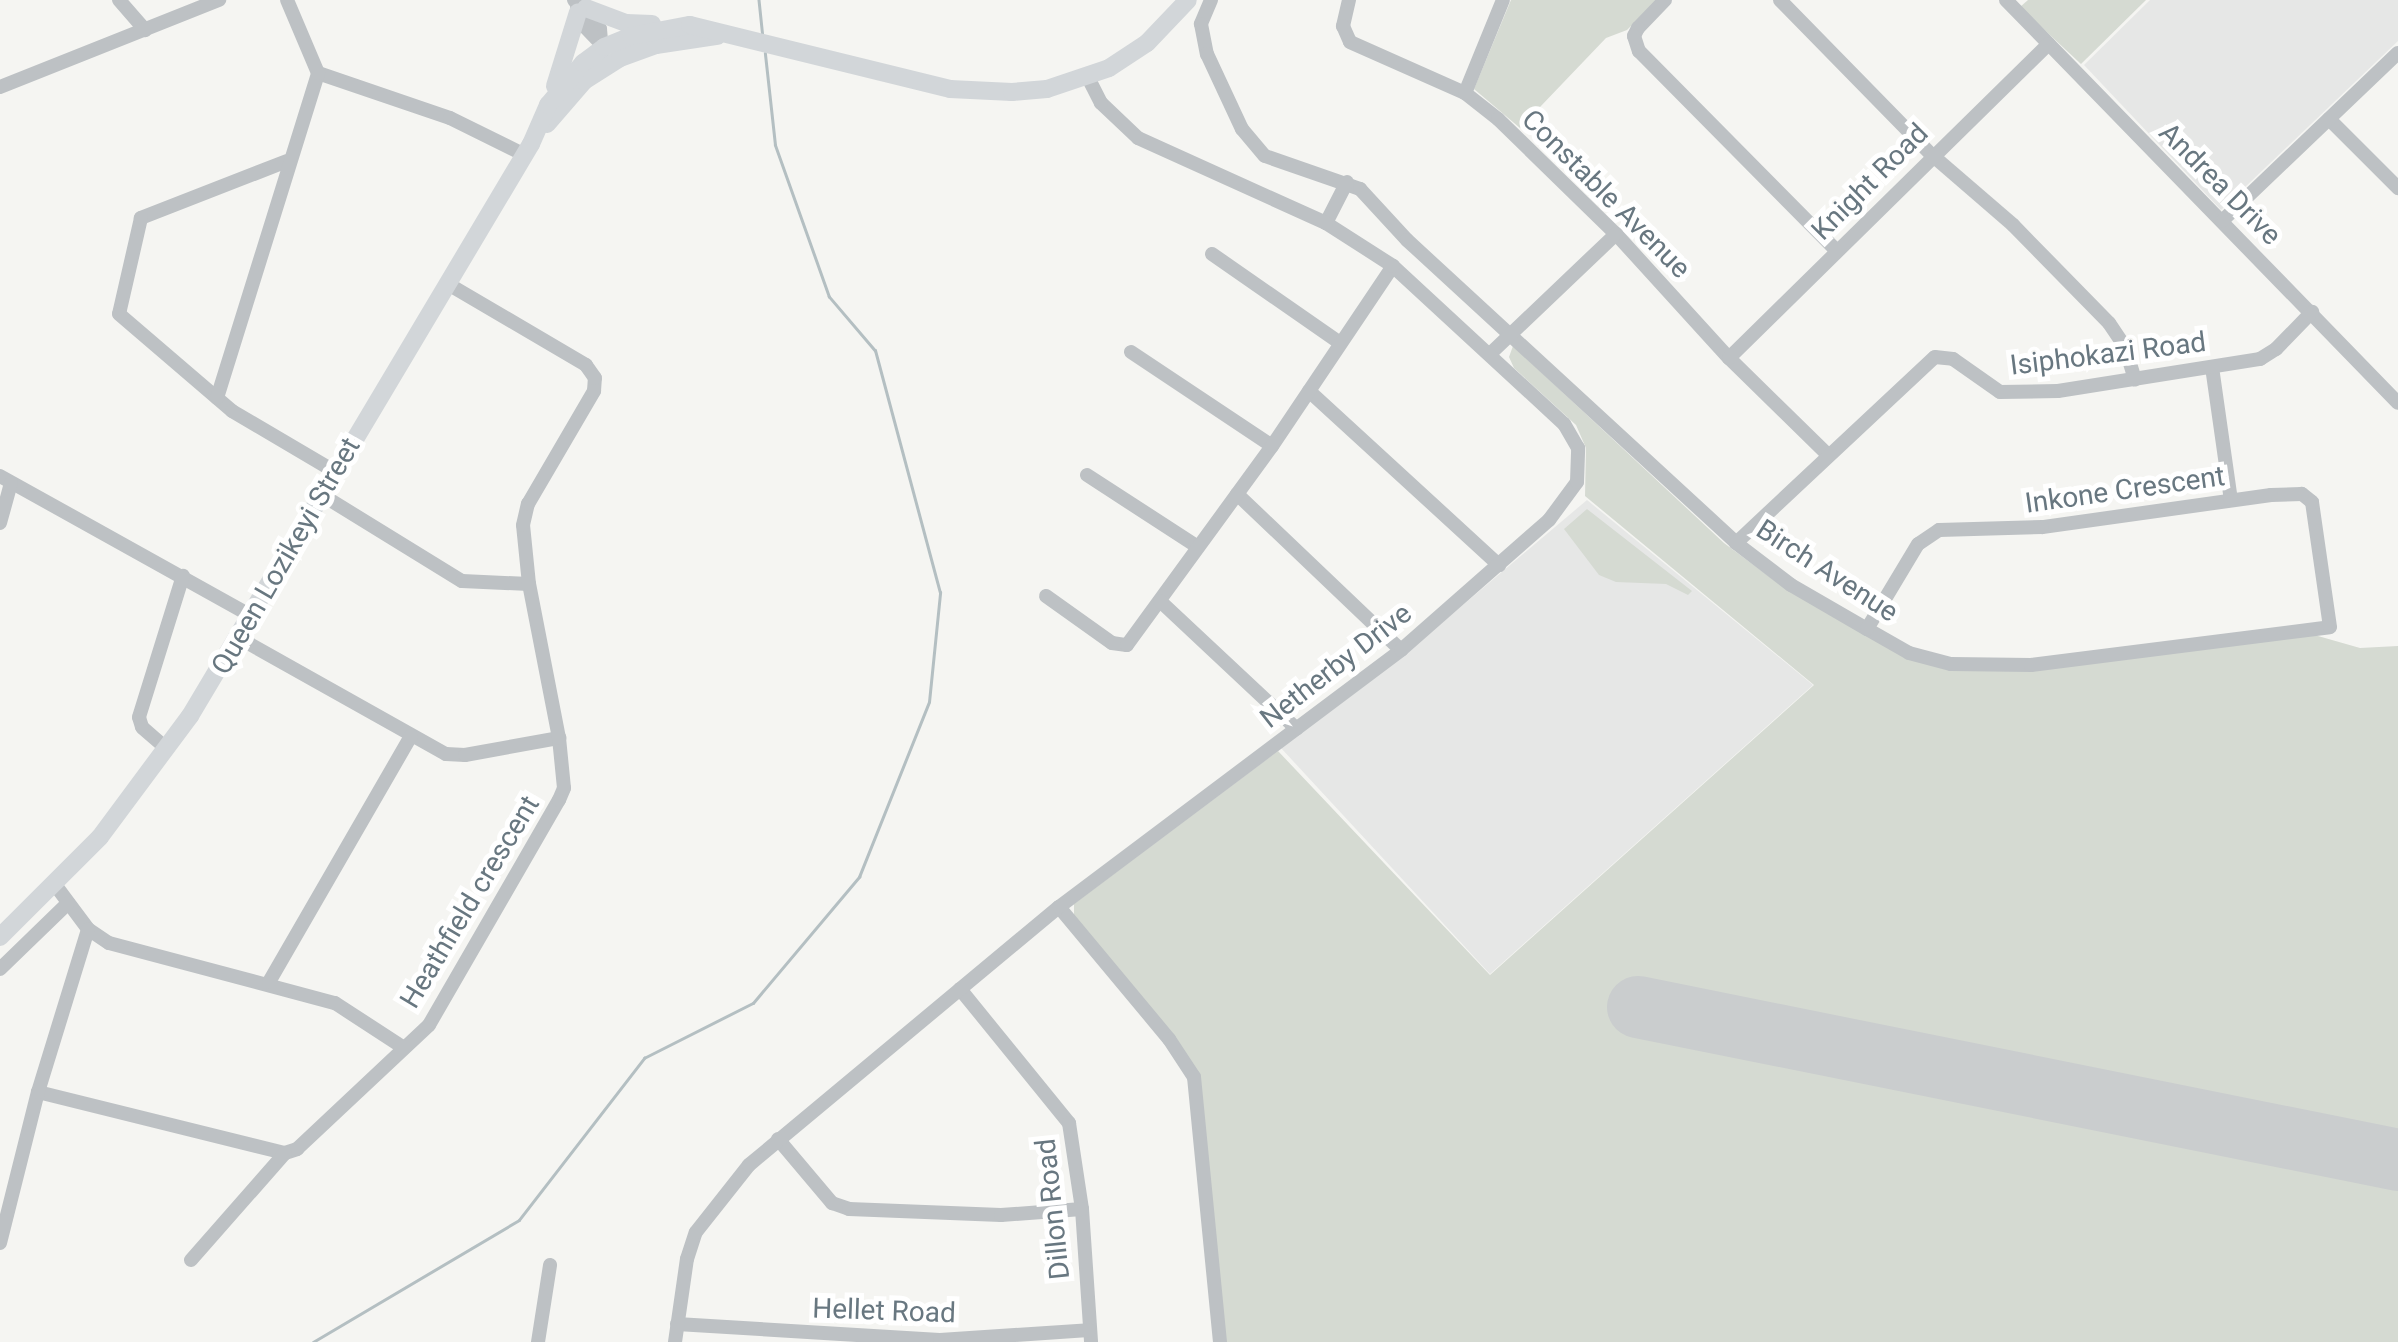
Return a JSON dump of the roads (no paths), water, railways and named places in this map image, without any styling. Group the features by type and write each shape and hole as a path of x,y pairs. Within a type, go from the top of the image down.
{"main road":[{"name":"Queen Lozikeyi Street","path":"0,937 100,837 167,750 240,638 334,471 528,149 548,105 566,80 604,47 674,25 753,38 984,94 1047,88 1088,78 1147,43 1188,0"},
{"path":"548,105 578,5 626,22 674,25"},
{"name":"Queen Lozikeyi Street","path":"528,149 584,81 640,50 690,38 753,38"}],"street":[{"path":"120,0 145,30"},
{"path":"0,87 219,0"},
{"path":"217,398 287,161 318,73 287,0"},
{"path":"1212,0 1201,24 1201,38 1252,144 1265,156 1286,165 1347,182 1326,223"},
{"name":"Constable Avenue","path":"1349,0 1342,26 1350,42 1465,93 1616,234 1729,358 1828,455"},
{"path":"1465,93 1503,0"},
{"path":"1664,0 1638,28 1634,36 1638,51 1837,251"},
{"path":"1780,0 1932,155 2014,225 2109,323 2126,347 2134,380"},
{"name":"Andrea Drive","path":"2006,0 2398,403"},
{"path":"578,5 600,28 604,47 584,81"},
{"name":"Knight Road","path":"1729,358 2049,44"},
{"path":"604,47 640,50"},
{"path":"2222,220 2398,53"},
{"path":"318,73 528,149"},
{"name":"Netherby Drive","path":"675,1342 687,1260 696,1232 728,1186 778,1139 1059,907 1401,650 1566,501 1576,482 1580,460 1576,440 1564,424 1491,352 1393,266 1326,223 1138,138 1101,103 1088,78"},
{"path":"2329,119 2398,188"},
{"path":"287,161 148,212 136,227 119,314 217,398 334,471"},
{"name":"Birch Avenue","path":"1347,182 1373,200 1407,240 1736,543 1764,566 1867,630 1924,659 1995,667 2330,626"},
{"path":"1491,352 1616,234"},
{"path":"1212,254 1340,343"},
{"path":"1046,596 1124,647 1272,446 1393,266"},
{"name":"Heathfield crescent","path":"192,1260 285,1153 298,1149 401,1046 428,1025 564,788 559,738 529,584 524,515 594,391 595,378 586,365 448,284"},
{"name":"Isiphokazi Road","path":"1736,543 1935,357 1953,359 1989,388 2016,394 2134,380 2268,356 2312,312"},
{"path":"1132,352 1272,446"},
{"path":"2212,367 2231,500"},
{"path":"1309,391 1499,565"},
{"path":"1087,475 1198,547"},
{"path":"0,523 6,480 252,616"},
{"path":"1237,494 1401,650"},
{"name":"Inkone Crescent","path":"1867,630 1918,544 1934,532 2042,527 2293,494 2310,497 2330,626"},
{"path":"322,495 462,581 529,584"},
{"path":"167,750 138,717 183,576"},
{"path":"1160,601 1297,729"},
{"path":"240,638 411,736 454,755 559,738"},
{"path":"269,982 411,736"},
{"path":"54,882 88,929 110,943 269,982 355,1012 401,1046"},
{"path":"0,969 68,903"},
{"path":"1059,907 1169,1039 1194,1077 1220,1342"},
{"path":"0,1243 38,1092 88,929"},
{"name":"Dillon Road","path":"960,989 1070,1123 1082,1209 1090,1336"},
{"path":"38,1092 285,1153"},
{"path":"778,1139 832,1203 849,1208 1001,1216 1082,1209"},
{"path":"538,1342 550,1265"},
{"name":"Hellet Road","path":"677,1324 818,1338 994,1340 1090,1336"}],"waterway":[{"path":"759,0 763,36"},
{"path":"313,1342 519,1220 644,1058 753,1003 859,877 929,702 940,593 875,351 829,297 775,145 765,54"}]}
